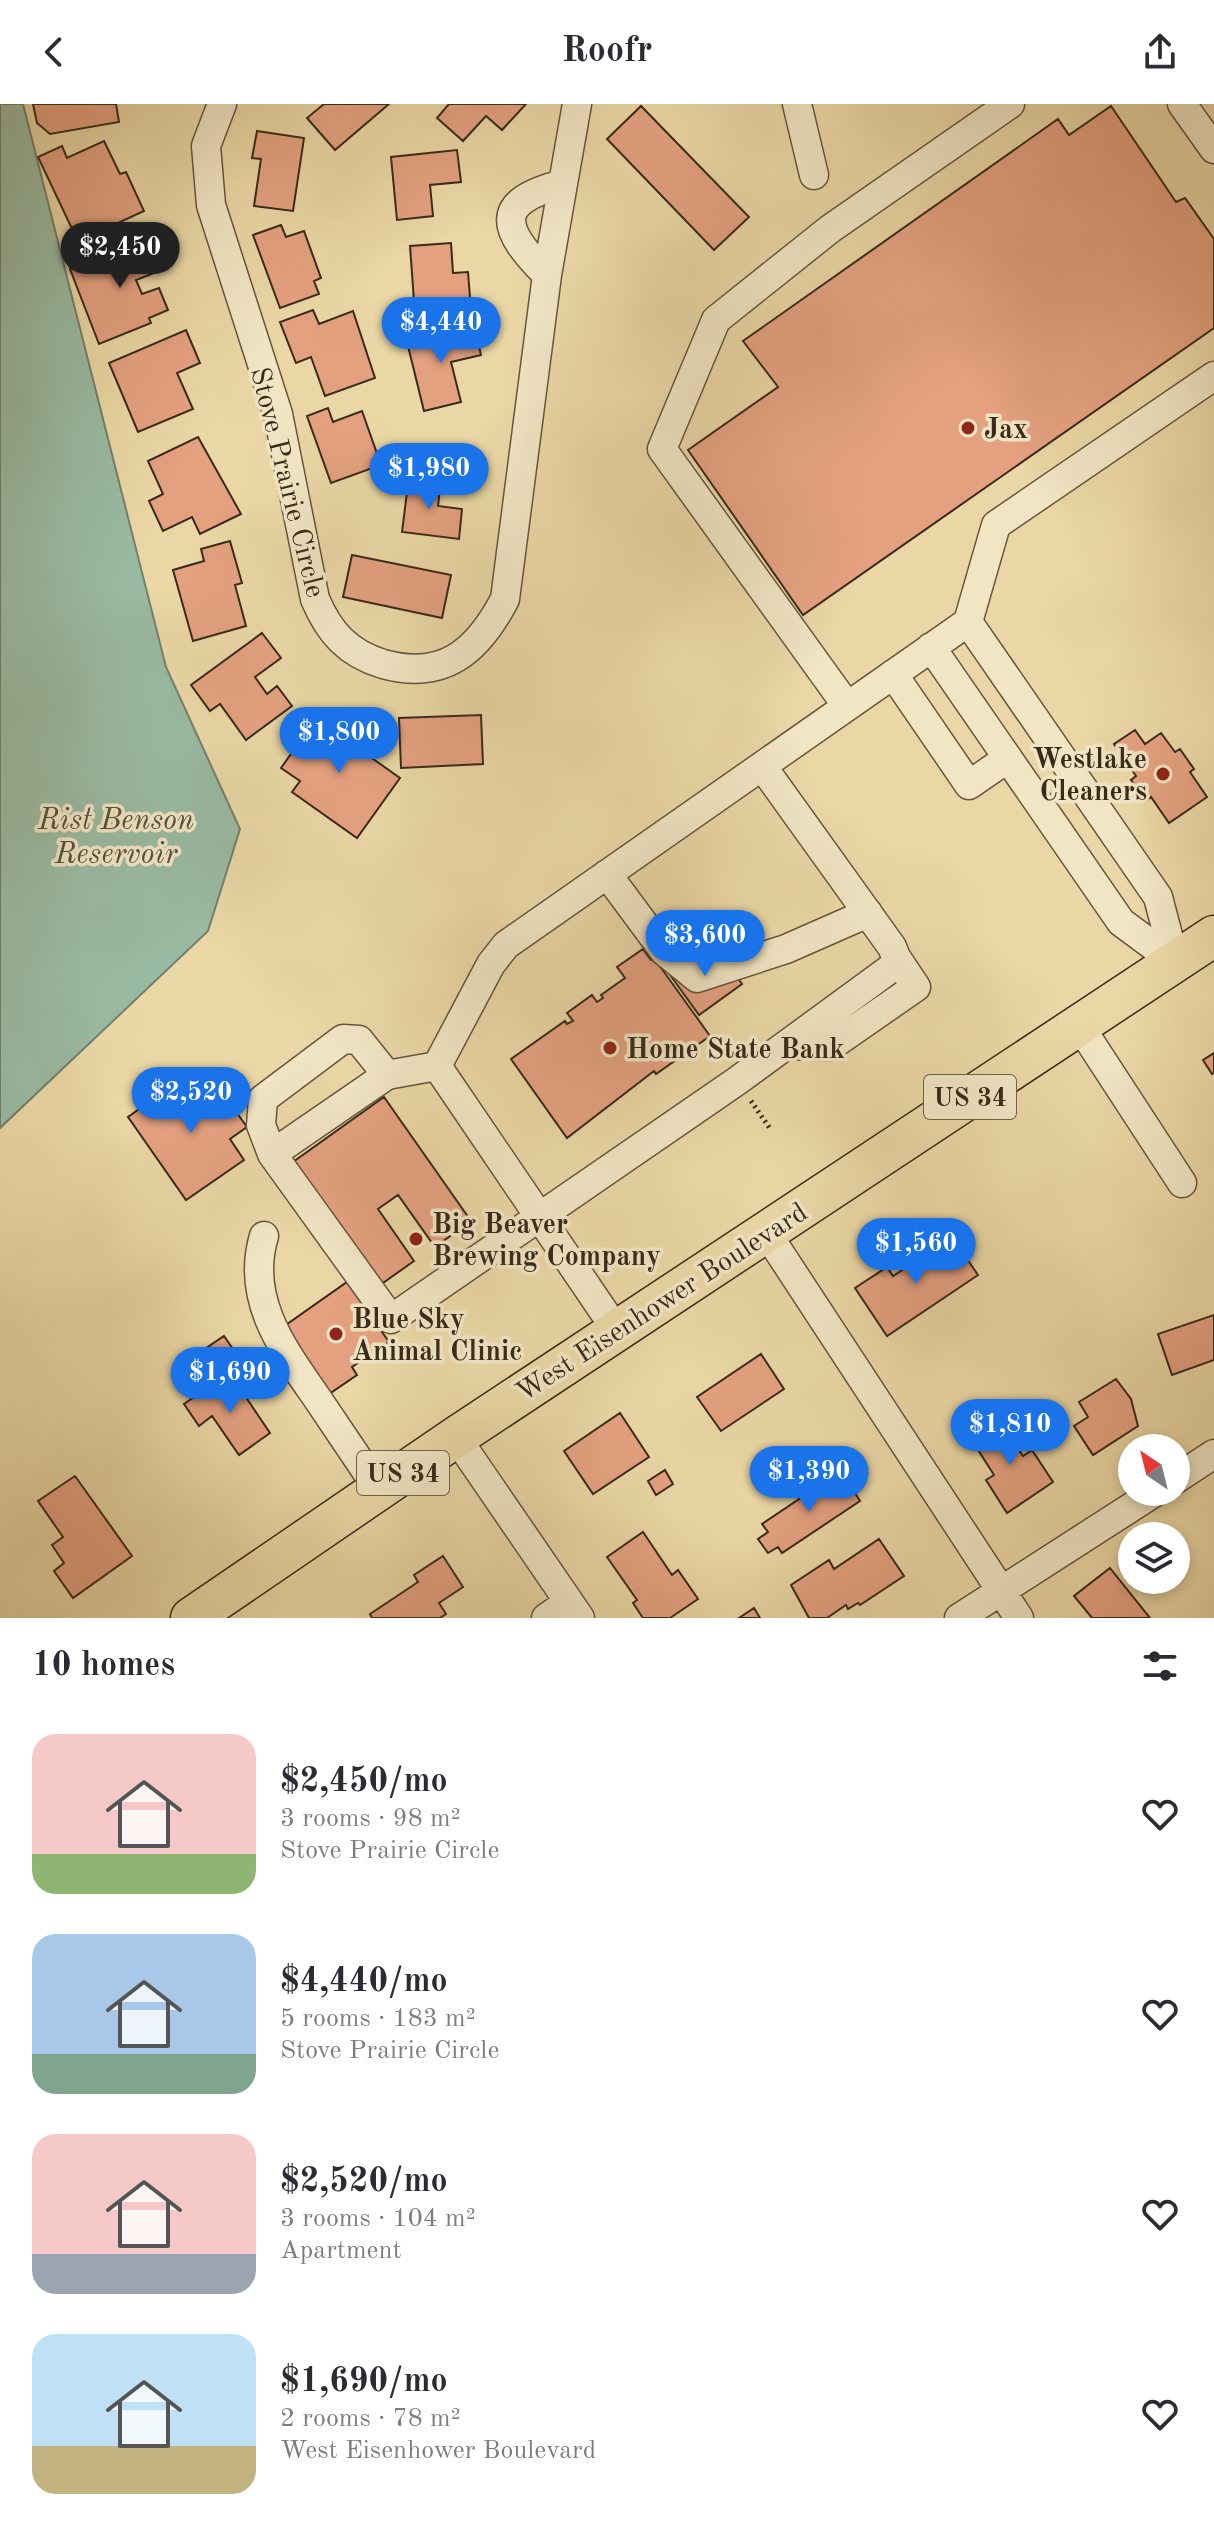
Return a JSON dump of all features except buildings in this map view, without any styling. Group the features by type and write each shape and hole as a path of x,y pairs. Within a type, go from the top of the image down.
{"highway":[{"name":"West Eisenhower Boulevard","path":"191,1618 456,1437 1214,936"}],"street":[{"name":"Stove Prairie Circle","path":"222,104 206,146 211,205 278,414 315,599 325,621 342,644 357,654 402,669 425,670 441,666 472,647 485,634 505,599 547,275 577,104"},
{"path":"797,104 814,175"},
{"path":"847,706 662,449 716,320 830,229 1010,104"},
{"path":"1182,104 1214,149"},
{"path":"547,275 516,242 509,226 512,213 520,203 538,190 563,184"},
{"path":"437,1066 491,964 506,945 968,622 996,525 1214,376"},
{"path":"968,622 1158,897 1175,962"},
{"path":"931,647 1121,922 1175,962"},
{"path":"893,674 969,785 1008,758"},
{"path":"387,1075 359,1040 343,1039 263,1099 261,1125 272,1154 391,1319 787,1045 894,966 896,957 868,913 762,766"},
{"path":"607,874 664,951 697,978 786,949 868,913"},
{"path":"1079,1025 1182,1183"},
{"path":"272,1154 387,1075 437,1066"},
{"path":"437,1066 617,1331"},
{"path":"766,1232 1019,1618"},
{"path":"264,1236 258,1271 267,1316 281,1345 379,1490"},
{"path":"456,1437 575,1610 546,1618"},
{"path":"1190,1470 1214,1454"},
{"path":"959,1618 1133,1506"}],"water":[{"name":"Rist Benson Reservoir","path":"0,104 23,104 166,667 240,829 208,931 0,1128"}],"place":[{"name":"Jax","path":"968,428"},
{"name":"Westlake Cleaners","path":"1163,774"},
{"name":"Home State Bank","path":"610,1048"},
{"name":"Big Beaver Brewing Company","path":"416,1239"},
{"name":"Blue Sky Animal Clinic","path":"336,1334"}]}
